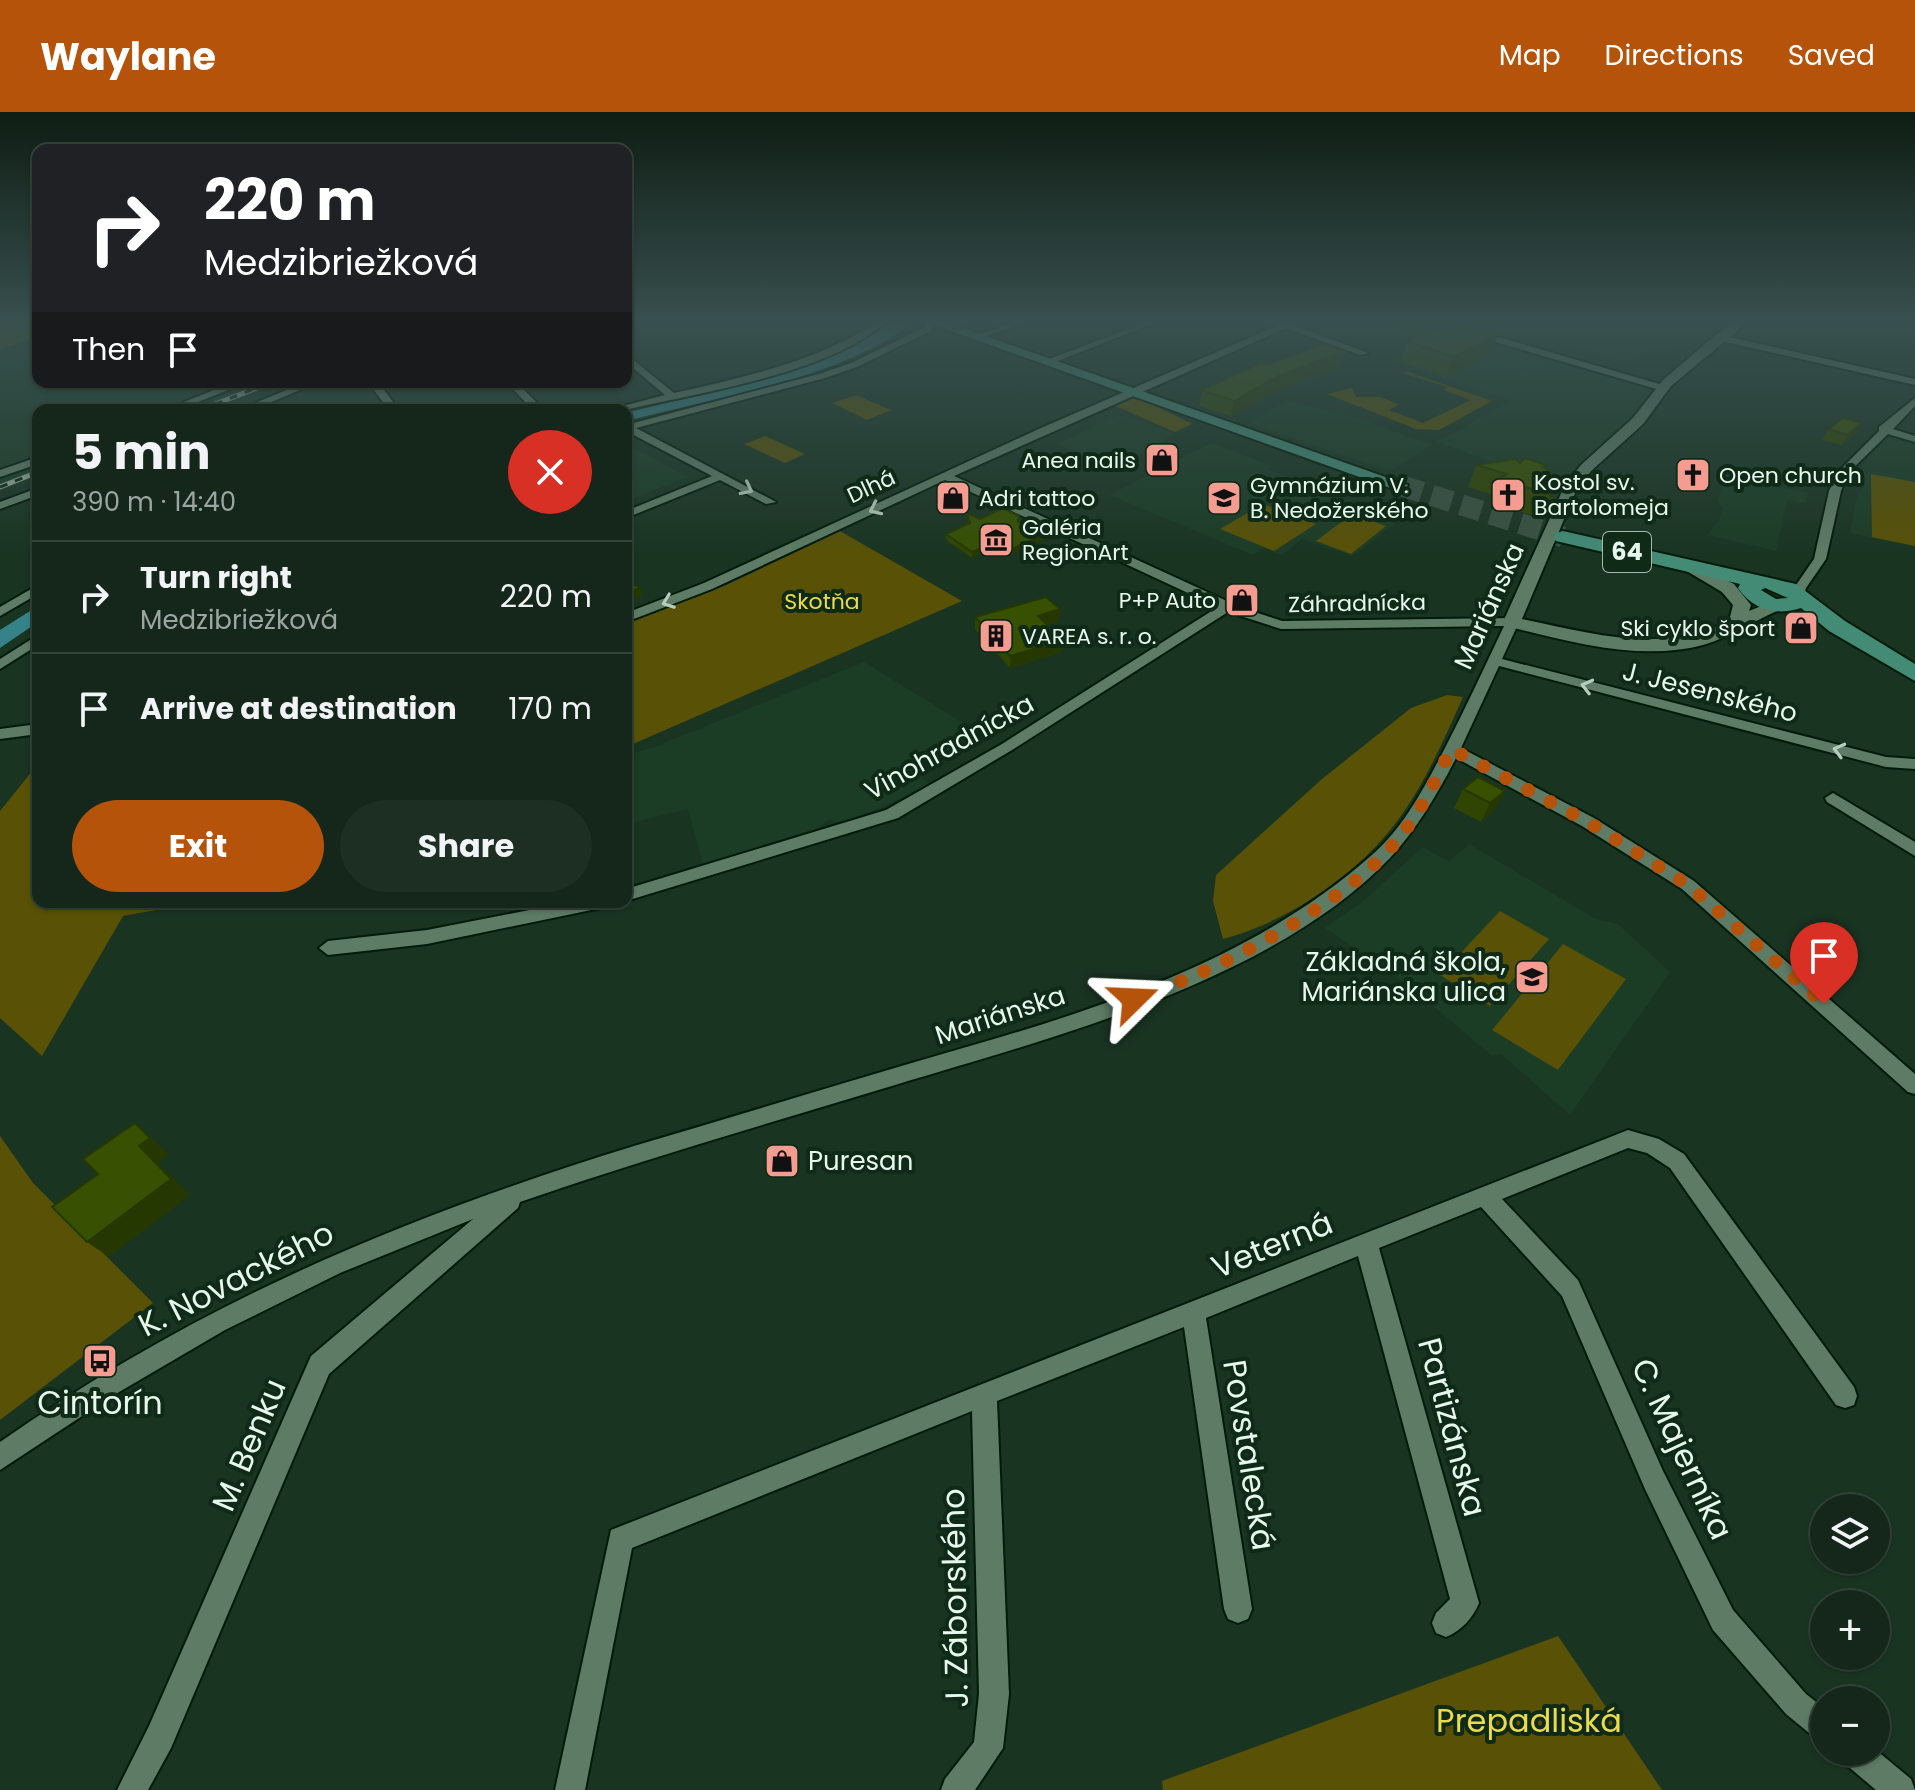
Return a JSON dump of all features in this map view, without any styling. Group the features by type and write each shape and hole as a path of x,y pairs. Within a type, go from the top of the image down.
{"main road":[{"path":"1157,400 1399,485"},
{"name":"64","path":"1558,528 1698,569 1754,597 1790,602 1837,626 1915,674"}],"street":[{"path":"632,427 727,400"},
{"name":"Dlhá","path":"632,616 708,586 1114,400"},
{"name":"Mariánska","path":"518,1194 1158,991 1311,911 1364,872 1397,841 1417,813 1558,528 1569,490 1586,468 1638,421 1654,400"},
{"path":"1512,622 1617,641 1663,645 1704,639 1754,597 1790,602 1820,559 1835,491 1843,472 1883,429 1915,401"},
{"path":"1883,429 1915,439"},
{"path":"632,431 770,502"},
{"path":"0,474 32,462"},
{"path":"632,513 721,476"},
{"name":"Záhradnícka","path":"945,476 1228,606 1281,625 1512,622"},
{"path":"0,506 32,493"},
{"path":"1698,569 1734,593 1742,605 1814,569"},
{"path":"0,612 32,593"},
{"name":"Vinohradnícka","path":"632,893 892,814 1007,747 1228,606"},
{"path":"0,665 32,643"},
{"name":"J. Jesenského","path":"1494,661 1886,762 1915,764"},
{"path":"0,734 32,730"},
{"path":"1451,749 1588,822 1688,885 1915,1086"},
{"path":"1833,798 1915,850"},
{"path":"328,948 427,937 571,908"},
{"name":"Veterná","path":"570,1790 620,1539 1628,1139 1652,1145 1677,1161 1845,1396"},
{"name":"K. Novackého","path":"0,1457 70,1410 205,1329 378,1246 518,1194"},
{"name":"M. Benku","path":"132,1790 160,1737 320,1365 518,1194"},
{"name":"C. Majerníka","path":"1484,1195 1570,1288 1654,1480 1723,1620 1796,1704 1810,1716"},
{"name":"Partizánska","path":"1366,1243 1465,1603 1446,1623"},
{"name":"Povstalecká","path":"1193,1311 1238,1609"},
{"name":"J. Záborského","path":"956,1790 988,1748 994,1694 984,1394"},
{"path":"1872,1766 1900,1790"}],"shaded area":[{"path":"0,400 235,400 225,404 32,404 32,478 0,491"},
{"path":"1287,400 1361,419 1432,445 1390,471 1248,423"},
{"path":"1646,400 1564,488 1437,442 1510,401"},
{"path":"1121,414 1176,434 1113,467 1057,444"},
{"path":"1897,436 1915,442 1915,547 1850,533 1855,503 1866,478 1855,474 1886,437"},
{"name":"Gymnázium V. B. Nedožerského","path":"1211,443 1272,466 1268,469 1299,481 1296,484 1395,523 1353,556 1302,539 1282,555 1264,548 1253,555 1109,495"},
{"path":"632,447 688,477 632,499"},
{"path":"1726,475 1808,493 1806,504 1787,500 1776,551 1708,535 1722,514 1723,508 1717,501"},
{"path":"864,662 986,737 919,775 928,784 882,807 844,822 827,820 809,837 704,870 688,809 632,823 632,753"},
{"name":"Základná škola, Mariánska ulica","path":"1469,844 1596,919 1618,924 1670,972 1570,1115 1501,1054 1492,1056 1411,987 1325,928 1362,902 1423,847 1449,862"}],"green space":[{"path":"868,400 891,410 867,420 832,403"},
{"path":"1120,400 1145,400 1192,424 1175,432 1111,404"},
{"path":"1343,400 1389,400 1399,404 1389,410 1423,423 1470,400 1492,401 1439,430 1416,429"},
{"path":"765,436 805,454 785,463 744,444"},
{"path":"1871,474 1915,482 1915,546 1872,537"},
{"path":"1263,504 1316,524 1274,551 1220,529"},
{"path":"1352,514 1386,526 1351,554 1316,541"},
{"name":"Skotňa","path":"840,531 962,601 632,744 632,622 724,586"},
{"path":"1447,695 1463,697 1436,756 1403,813 1368,855 1299,907 1249,931 1223,939 1213,901 1216,875 1322,779 1411,708"},
{"path":"32,771 32,908 166,908 123,916 42,1056 0,1018 0,811"},
{"path":"1500,911 1549,939 1490,1006 1440,975"},
{"path":"1563,944 1626,979 1558,1070 1492,1030"},
{"path":"0,1136 33,1183 153,1303 0,1420"},
{"name":"Prepadliská","path":"1558,1636 1662,1790 1163,1790 1162,1781"}],"water":[{"path":"677,400 714,400 632,420 632,412"},
{"path":"32,610 32,626 0,648 0,630"}],"building":[{"path":"1843,418 1861,423 1848,435 1829,429"},
{"path":"1525,458 1546,465 1543,467 1562,479 1540,483 1551,495 1499,479 1507,474 1476,465 1515,459 1520,463"},
{"path":"1003,508 1019,516 1018,522 1032,521 1052,531 1005,552 990,544 972,552 946,534 970,523 967,513 980,519"},
{"path":"1046,597 1060,609 1038,616 1063,640 1010,656 975,617"},
{"path":"1478,777 1505,791 1490,803 1463,789"},
{"path":"135,1123 150,1138 139,1146 171,1179 87,1242 52,1207 98,1174 83,1159"}],"tunnel":[{"path":"1402,486 1563,537"},
{"path":"1402,486 1408,488"}],"railway":[{"path":"215,404 225,400"},
{"path":"0,487 32,474"}],"place":[{"name":"Anea nails","path":"1162,460"},
{"name":"Open church","path":"1693,475"},
{"name":"Kostol sv. Bartolomeja","path":"1508,495"},
{"name":"Adri tattoo","path":"953,498"},
{"name":"Gymnázium V. B. Nedožerského","path":"1224,498"},
{"name":"Galéria RegionArt","path":"996,540"},
{"name":"P+P Auto","path":"1242,600"},
{"name":"Ski cyklo šport","path":"1801,628"},
{"name":"VAREA s. r. o.","path":"996,636"},
{"name":"Základná škola, Mariánska ulica","path":"1532,977"},
{"name":"Puresan","path":"782,1161"},
{"name":"Cintorín","path":"100,1361"}],"route":[{"path":"1134,999 1158,991 1262,940 1311,911 1364,872 1397,841 1417,813 1451,749 1588,822 1688,885 1824,1004"}]}
